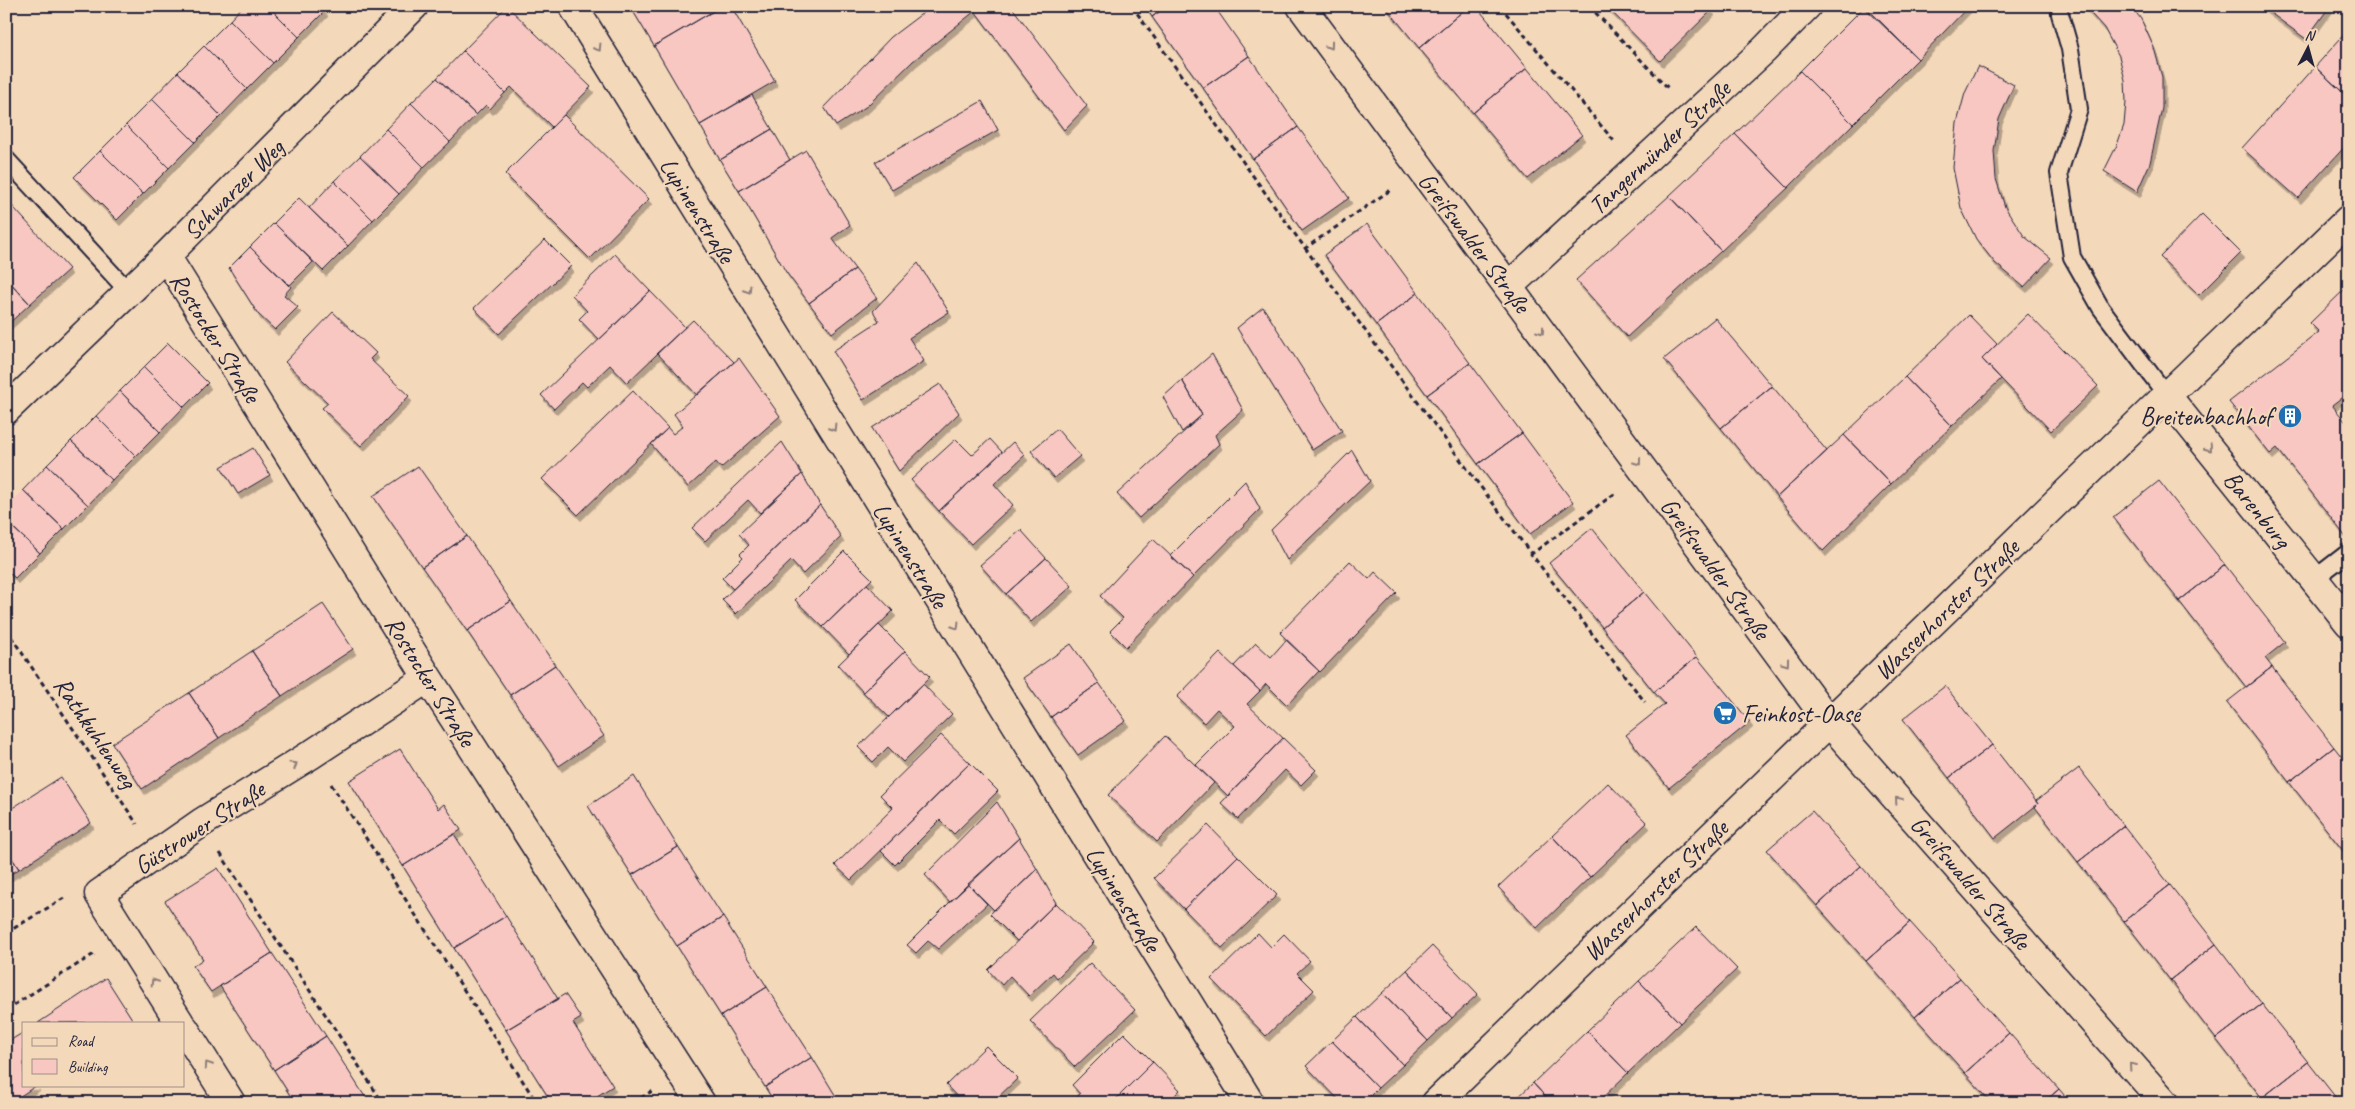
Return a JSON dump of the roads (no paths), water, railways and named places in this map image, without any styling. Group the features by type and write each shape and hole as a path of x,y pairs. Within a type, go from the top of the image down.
{"street":[{"name":"Schwarzer Weg","path":"6,410 166,256 414,6"},
{"name":"Lupinenstraße","path":"572,6 1250,1103"},
{"name":"Greifswalder Straße","path":"1301,6 1829,722 2165,1103"},
{"name":"Tangermünder Straße","path":"1508,287 1694,115 1807,6"},
{"name":"Wasserhorster Straße","path":"1436,1103 2349,219"},
{"name":"Rostocker Straße","path":"166,256 428,678 701,1103"},
{"name":"Barenburg","path":"2167,396 2349,623"},
{"name":"Güstrower Straße","path":"179,1022 98,894 201,823 312,754 428,678"},
{"path":"185,1030 231,1103"}],"lane":[{"path":"2060,14 2070,49 2079,109 2059,173 2072,257 2101,308 2167,396"},
{"path":"6,160 128,291"},
{"path":"2314,579 2349,552"}],"place":[{"name":"Breitenbachhof","path":"2290,416"},
{"name":"Feinkost-Oase","path":"1725,713"}]}
